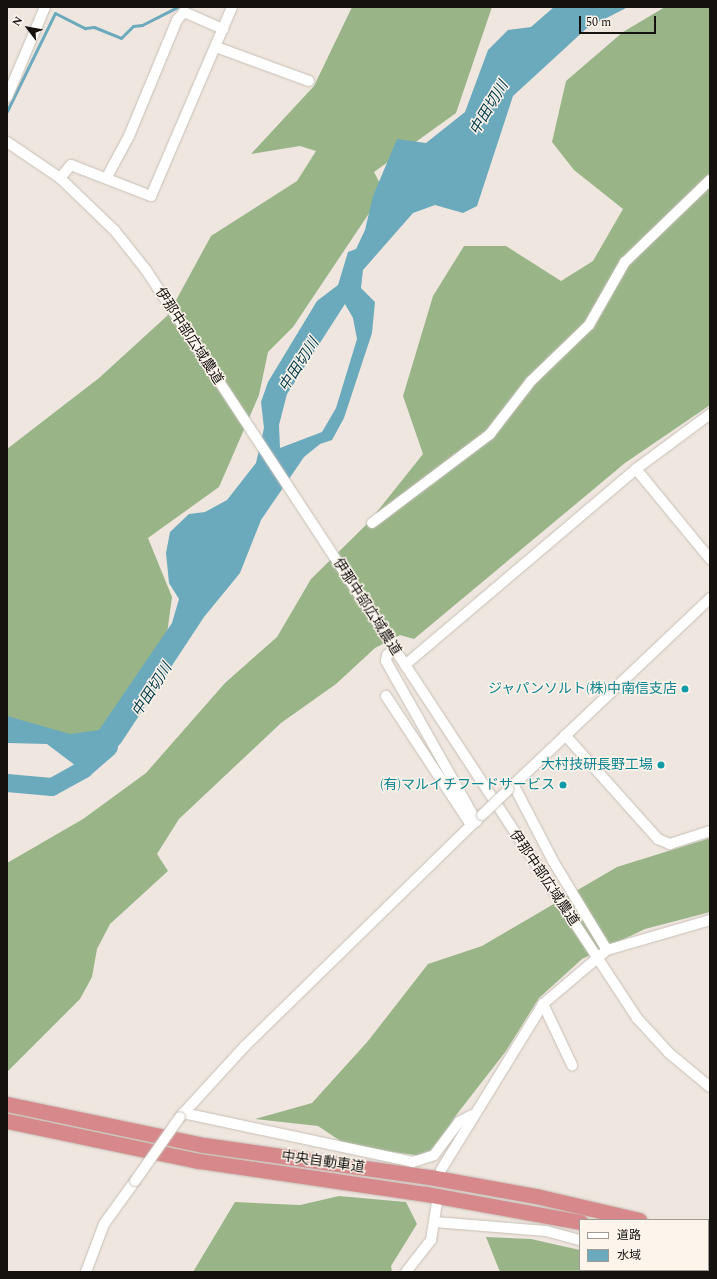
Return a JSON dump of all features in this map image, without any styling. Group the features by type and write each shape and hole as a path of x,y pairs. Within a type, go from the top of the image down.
{"highway":[{"name":"中央自動車道","path":"7,1104 204,1145 536,1196 635,1219"},
{"name":"中央自動車道","path":"7,1121 199,1161 523,1210 579,1222"}],"street":[{"path":"7,97 45,7"},
{"path":"60,178 71,165 107,177 151,196 232,7"},
{"path":"107,177 129,136 177,20 184,12 223,29"},
{"path":"216,47 309,81"},
{"name":"伊那中部広域農道","path":"7,142 60,178 115,231 146,270 596,957 654,1038 710,1087"},
{"path":"372,523 490,434 531,381 589,325 625,262 710,180"},
{"path":"405,665 636,469 710,414"},
{"path":"636,469 710,559"},
{"path":"86,1272 104,1224 134,1181 182,1115 245,1046 511,786 710,598"},
{"path":"394,649 387,655 386,661 476,820"},
{"path":"386,696 476,820"},
{"path":"566,735 658,839 670,844 710,831"},
{"path":"511,786 553,861 607,950"},
{"path":"441,1170 472,1115 543,1004 596,957 607,950 710,920"},
{"path":"543,1004 572,1065"},
{"path":"182,1115 413,1162 434,1155 459,1122 472,1115"},
{"path":"406,1272 431,1240 437,1204"},
{"path":"435,1222 546,1231 579,1240"}],"green space":[{"path":"352,7 492,7 456,113 374,172 384,191 293,327 268,352 259,395 219,487 148,538 172,597 165,649 103,737 65,746 7,726 7,449 99,378 168,315 211,236 297,181 316,151 300,146 251,154 314,86"},
{"path":"665,7 710,7 710,405 625,463 414,639 400,635 375,648 336,684 281,723 179,819 157,854 168,871 110,924 97,949 92,977 80,999 7,1072 7,863 83,819 146,773 225,683 277,637 311,579 368,523 423,454 403,396 433,296 464,246 506,246 561,281 593,261 623,209 574,170 552,142 566,81 623,32"},
{"path":"710,838 710,912 645,929 582,959 539,998 506,1051 457,1114 430,1157 348,1146 318,1126 255,1119 312,1103 368,1041 428,964 482,946 617,867"},
{"path":"339,1196 406,1202 417,1224 391,1266 392,1272 193,1272 235,1202 300,1205"},
{"path":"486,1237 531,1239 579,1250 579,1271 661,1272 500,1272"}],"water":[{"path":"554,7 628,7 587,28 513,96 477,206 463,213 435,205 413,213 363,270 361,288 375,302 372,333 344,418 332,440 320,444 304,457 261,520 240,573 204,617 121,743 103,762 76,766 47,744 7,743 7,716 70,734 99,730 172,623 179,599 169,583 166,553 170,532 189,514 205,512 227,500 256,463 264,428 261,402 268,382 317,301 338,285 348,252 356,249 365,230 373,196 397,139 426,143 465,112 488,50 508,30 531,27","holes":["345,304 353,318 357,339 336,408 322,432 280,448 279,425 287,394"]}],"waterway":[{"path":"7,111 55,13 85,28 94,27 121,38 133,26 142,25 177,7"},
{"name":"中田切川","path":"7,783 52,787 84,769 109,747"}],"place":[{"name":"ジャパンソルト(株)中南信支店","path":"685,689"},
{"name":"大村技研長野工場","path":"661,765"},
{"name":"(有)マルイチフードサービス","path":"563,785"}]}
